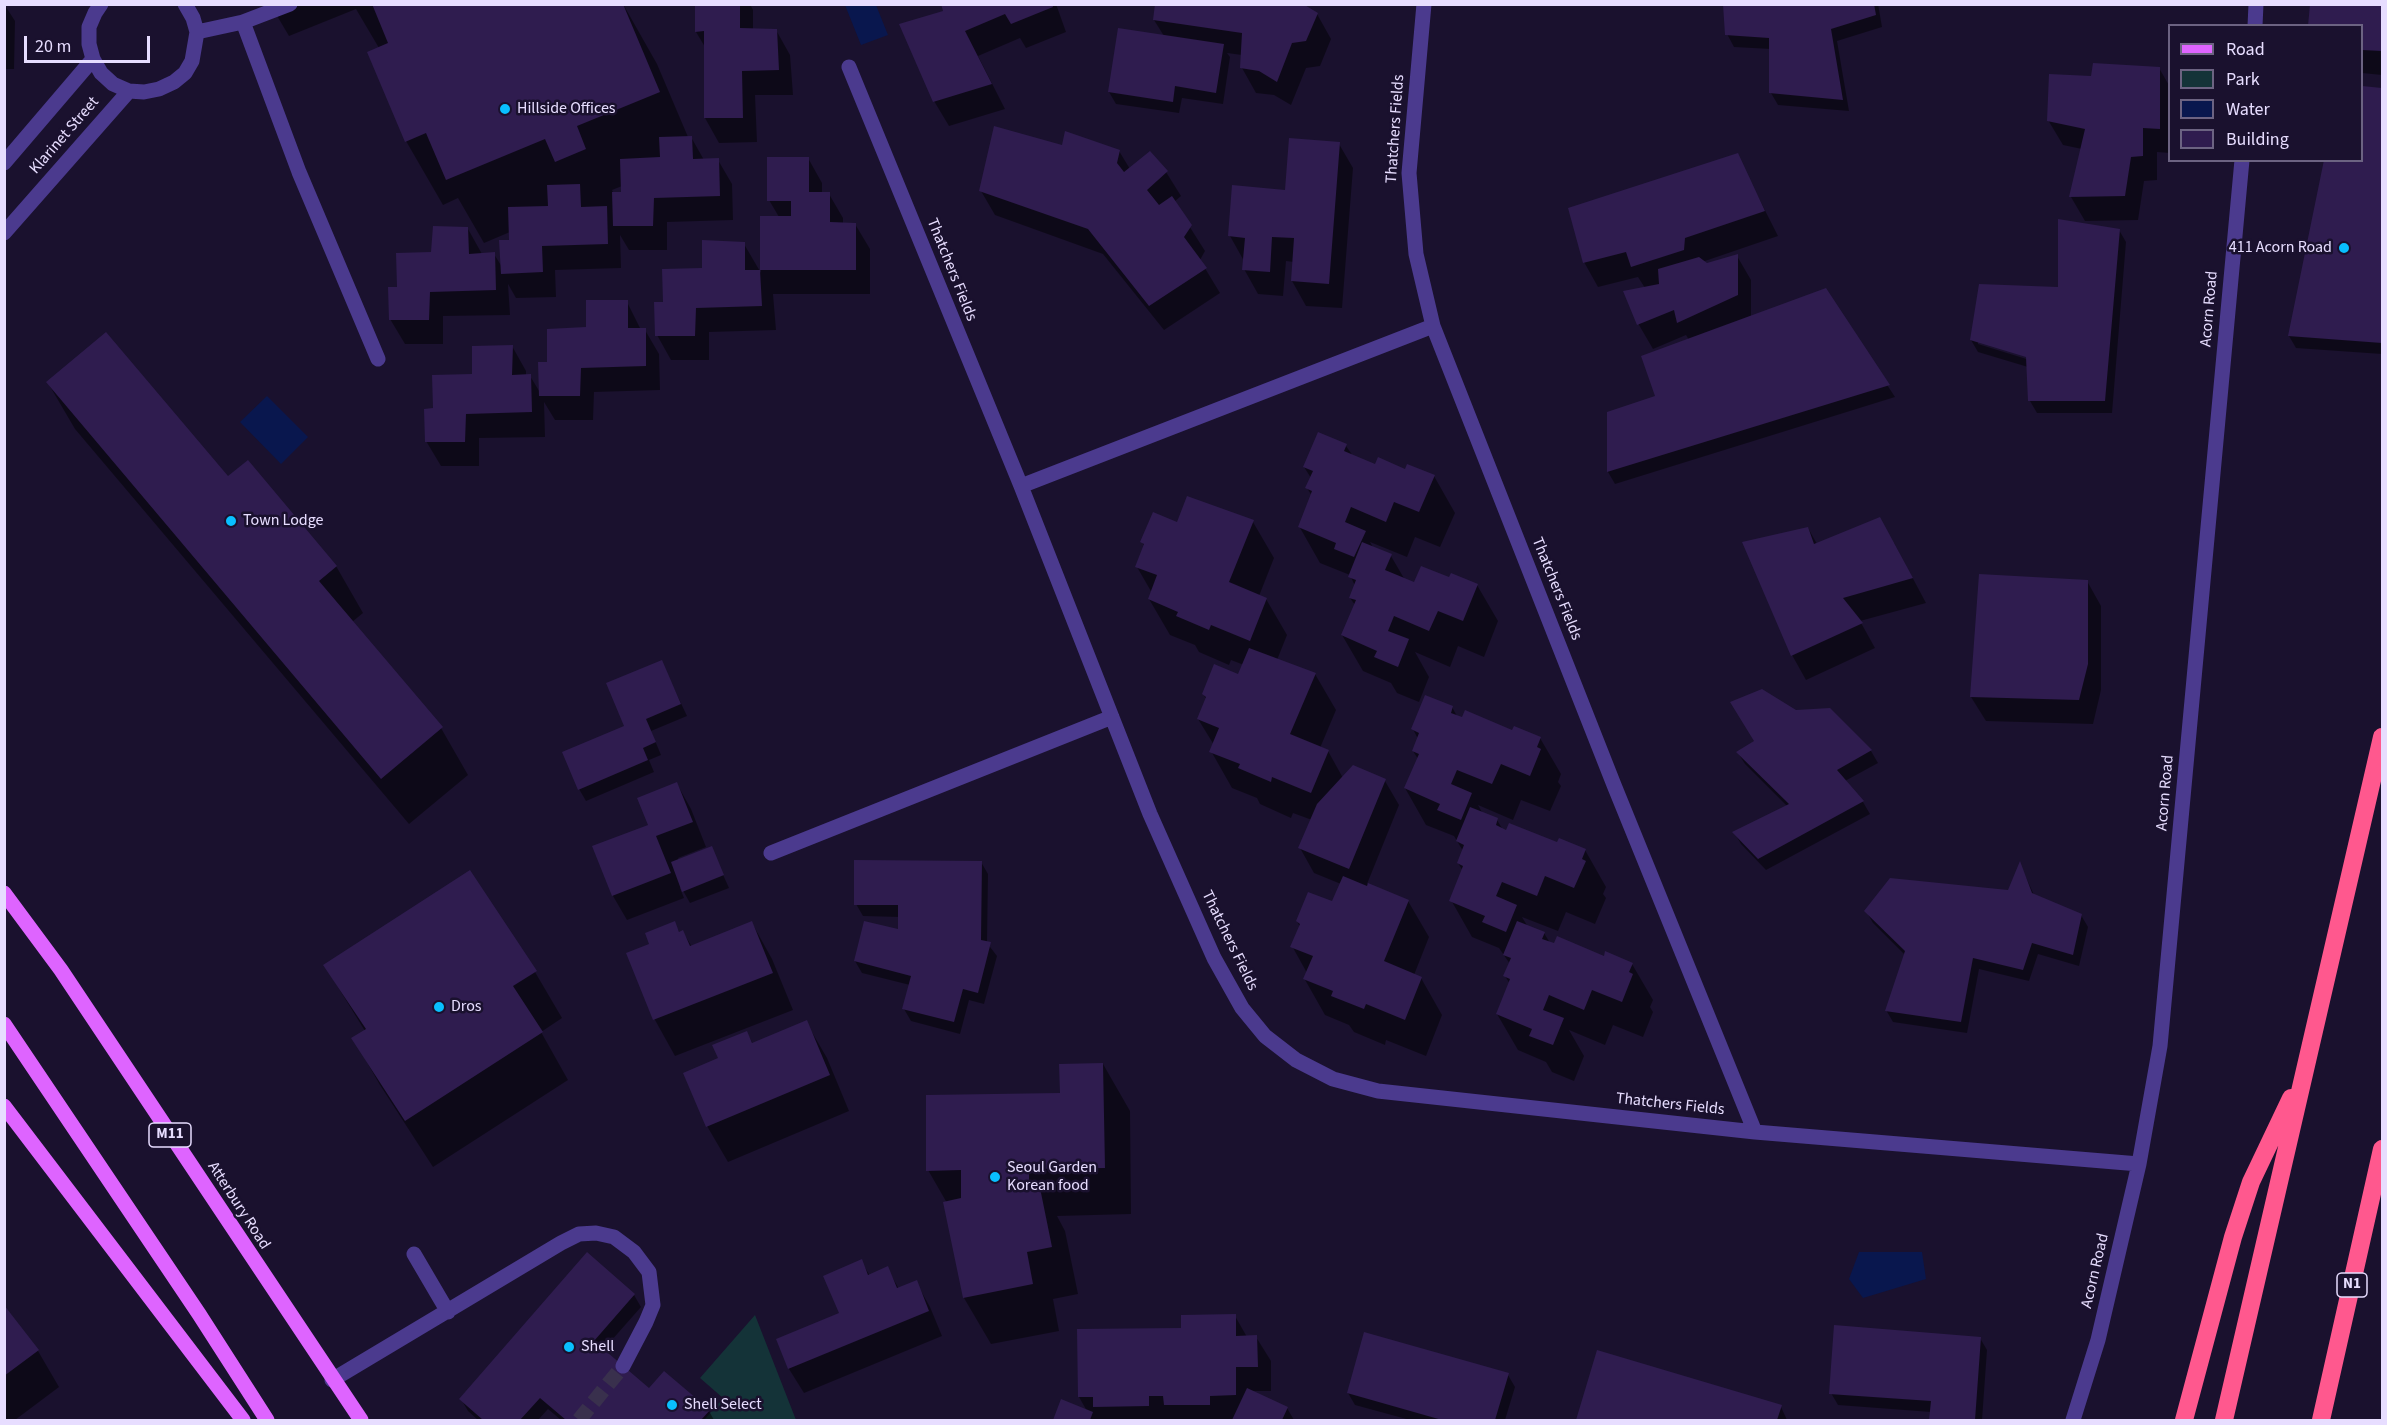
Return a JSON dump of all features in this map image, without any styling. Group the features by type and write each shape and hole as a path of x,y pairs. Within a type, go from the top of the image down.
{"highway":[{"path":"2224,1420 2382,737"},
{"path":"2184,1420 2233,1237 2251,1182 2307,1067"},
{"name":"N1","path":"2321,1420 2382,1149"}],"main road":[{"name":"Atterbury Road","path":"4,893 61,970 332,1380 361,1420"},
{"path":"4,1024 199,1314 267,1420"},
{"path":"4,1106 243,1420"}],"street":[{"path":"101,4 89,27 89,44 93,59 101,73 113,84 129,91 144,92 159,89 174,82 185,72 192,61 197,32 193,18 185,4"},
{"path":"197,32 243,22 290,4"},
{"name":"Thatchers Fields","path":"1424,4 1409,173 1416,254 1432,326 1614,785 1755,1132"},
{"path":"2254,24 2256,4"},
{"path":"243,22 299,172 378,359"},
{"name":"Klarinet Street","path":"4,163 93,59"},
{"name":"Thatchers Fields","path":"849,67 1021,486 1150,813 1214,958 1242,1008 1265,1036 1296,1060 1333,1079 1378,1091 1755,1132 2139,1164"},
{"name":"Klarinet Street","path":"4,232 129,91"},
{"name":"Acorn Road","path":"2073,1420 2098,1340 2139,1164 2160,1046 2242,162"},
{"path":"1021,486 1432,326"},
{"path":"771,853 1112,717"},
{"path":"332,1380 561,1242 579,1234 596,1233 614,1237 634,1252 649,1272 652,1305 646,1322 623,1366"},
{"path":"414,1254 448,1312"}],"green space":[{"path":"755,1315 796,1420 704,1420 723,1398 700,1378"}],"water":[{"path":"845,5 876,5 888,35 861,45"},
{"path":"267,396 308,437 281,464 240,422"},
{"path":"1859,1252 1922,1252 1926,1279 1863,1298 1849,1279"}],"building":[{"name":"Hillside Offices","path":"372,4 623,4 660,92 577,126 586,149 555,162 545,139 446,180 426,133 405,142 367,52 388,43"},
{"path":"695,4 740,4 740,28 777,29 779,70 742,71 743,118 704,118 704,31 695,32"},
{"path":"941,4 1052,4 1053,7 1011,24 1005,14 965,31 992,84 933,102 899,24 943,11"},
{"path":"1155,4 1303,4 1318,13 1306,41 1292,43 1277,82 1259,71 1240,68 1242,33 1153,20"},
{"path":"1723,4 1874,4 1876,15 1831,29 1843,100 1769,93 1769,38 1725,35"},
{"path":"2310,4 2382,4 2382,51 2363,50 2363,24 2308,24"},
{"path":"1118,28 1224,44 1216,93 1175,86 1173,102 1108,92"},
{"path":"2093,63 2160,67 2160,129 2143,128 2143,156 2131,157 2125,196 2069,197 2085,129 2047,121 2049,74 2091,76"},
{"name":"411 Acorn Road","path":"2363,86 2382,88 2382,343 2288,336 2324,162 2363,162"},
{"path":"994,126 1062,145 1065,131 1120,150 1117,163 1124,172 1150,151 1168,171 1147,190 1159,205 1172,196 1192,225 1184,237 1207,268 1149,306 1088,229 979,191"},
{"path":"692,136 693,159 719,158 720,196 654,198 653,226 613,226 612,192 621,192 620,159 660,157 659,137"},
{"path":"1289,138 1340,142 1329,284 1291,281 1294,238 1272,237 1270,272 1242,270 1245,238 1228,236 1232,185 1285,190"},
{"path":"1738,153 1765,211 1685,238 1684,250 1631,267 1626,252 1583,263 1568,208"},
{"path":"767,157 809,157 809,192 830,192 830,222 856,223 856,270 760,270 760,216 791,216 791,201 767,201"},
{"path":"580,184 581,207 607,206 608,244 542,246 543,272 501,274 499,240 509,240 508,207 548,206 547,185"},
{"path":"2058,219 2120,229 2105,401 2028,401 2026,357 1970,340 1979,284 2058,287"},
{"path":"433,226 468,227 469,254 495,252 496,290 430,292 429,320 389,320 388,287 397,287 396,253 431,252"},
{"path":"702,240 745,242 745,270 760,270 762,306 696,308 695,336 655,336 654,302 663,302 662,269 702,268"},
{"path":"1738,254 1738,295 1677,323 1674,310 1637,325 1623,291 1659,284 1658,269 1699,257 1707,263"},
{"path":"1826,288 1890,385 1607,472 1607,412 1655,396 1641,356"},
{"path":"586,300 628,300 628,328 646,328 646,366 581,368 580,396 539,396 538,362 547,362 547,329 586,327"},
{"name":"Town Lodge","path":"106,332 228,476 248,460 337,566 319,581 443,727 381,779 46,382"},
{"path":"513,345 512,375 531,374 532,412 466,414 465,442 425,442 424,409 433,408 432,375 472,374 472,346"},
{"path":"1318,432 1347,444 1344,451 1375,464 1378,457 1405,469 1407,464 1435,475 1419,512 1394,502 1386,522 1351,507 1345,522 1366,531 1354,557 1334,549 1336,543 1298,527 1312,491 1305,488 1313,471 1303,467"},
{"path":"1187,496 1254,520 1229,582 1267,598 1250,641 1211,625 1209,630 1176,616 1178,612 1148,599 1157,575 1135,567 1144,544 1140,542 1153,512 1177,522"},
{"path":"1880,517 1913,578 1843,598 1863,623 1791,656 1742,542 1808,527 1814,544"},
{"path":"1362,542 1392,554 1385,570 1414,582 1421,566 1449,577 1451,573 1478,584 1463,621 1438,611 1429,631 1394,616 1388,631 1409,639 1398,667 1374,657 1377,651 1341,635 1356,600 1349,598 1356,580 1348,577"},
{"path":"1979,574 2088,580 2088,664 2079,700 1970,697"},
{"path":"1249,648 1316,673 1290,734 1329,750 1311,793 1272,777 1271,782 1238,768 1240,764 1209,752 1219,728 1197,719 1206,697 1202,694 1214,664 1238,674"},
{"path":"662,660 681,704 646,719 656,742 643,748 648,760 578,790 562,752 624,726 606,683"},
{"path":"1762,689 1796,710 1830,708 1872,750 1837,770 1864,801 1758,859 1732,832 1789,804 1736,752 1754,741 1730,702"},
{"path":"1425,695 1453,706 1451,713 1462,717 1465,710 1512,730 1514,726 1541,737 1537,747 1541,749 1530,776 1501,764 1492,784 1457,770 1451,784 1472,793 1461,820 1437,810 1440,804 1404,788 1419,754 1412,751 1419,733 1411,729"},
{"path":"1353,765 1386,779 1349,869 1298,848 1317,804"},
{"path":"677,782 693,822 656,836 671,873 612,896 592,846 648,825 637,798"},
{"path":"1470,807 1498,818 1496,825 1506,830 1509,823 1557,842 1559,838 1586,849 1582,859 1586,861 1574,888 1545,876 1537,896 1502,882 1496,896 1517,905 1506,932 1482,922 1485,916 1449,901 1463,866 1457,863 1464,845 1456,841"},
{"path":"712,846 724,875 682,892 671,862"},
{"path":"854,860 982,861 981,940 991,942 978,993 963,989 954,1022 902,1009 911,976 854,961 864,921 898,929 898,905 854,905"},
{"path":"2020,861 2032,893 2082,914 2073,955 2032,943 2023,970 1973,958 1961,1022 1885,1011 1905,951 1864,911 1890,878 2008,890"},
{"name":"Dros","path":"470,870 537,971 513,986 543,1032 405,1121 351,1038 366,1029 323,965"},
{"path":"1343,876 1367,886 1368,883 1409,900 1384,961 1422,977 1405,1020 1366,1004 1364,1009 1331,996 1333,991 1303,979 1313,956 1290,947 1300,924 1296,921 1308,892 1332,901"},
{"path":"675,921 679,932 683,930 690,946 752,921 773,973 653,1020 626,953 649,944 645,933"},
{"path":"1517,921 1545,932 1542,939 1554,943 1557,936 1604,956 1605,951 1633,963 1629,972 1633,974 1622,1002 1592,990 1584,1010 1549,995 1543,1010 1564,1018 1553,1045 1529,1036 1532,1029 1496,1014 1510,979 1503,976 1511,958 1503,955"},
{"path":"807,1020 830,1075 706,1127 683,1073 718,1058 712,1045 747,1031 752,1043"},
{"name":"Seoul Garden Korean food","path":"1103,1063 1105,1168 1029,1169 1029,1185 1039,1183 1052,1247 1027,1252 1033,1284 963,1298 943,1202 961,1198 961,1170 926,1171 926,1095 1060,1093 1059,1064"},
{"path":"587,1252 635,1294 594,1341 649,1388 664,1371 710,1410 701,1420 566,1420 540,1398 520,1420 483,1420 459,1399"},
{"path":"862,1259 868,1275 888,1266 897,1288 917,1280 929,1311 788,1369 776,1339 839,1313 823,1276"},
{"path":"4,1305 39,1350 4,1376"},
{"path":"1236,1314 1236,1336 1257,1335 1258,1367 1236,1367 1236,1395 1210,1396 1210,1405 1164,1405 1163,1396 1149,1396 1149,1406 1093,1407 1093,1397 1078,1397 1077,1329 1181,1328 1181,1315"},
{"path":"1834,1325 1981,1337 1975,1420 1929,1420 1931,1401 1829,1394"},
{"path":"1364,1332 1509,1373 1495,1420 1442,1420 1347,1393"},
{"path":"1597,1350 1782,1405 1777,1420 1576,1420"},
{"path":"1247,1388 1288,1407 1282,1420 1232,1420"},
{"path":"1061,1399 1093,1412 1090,1420 1053,1420"}],"tunnel":[{"path":"579,1420 623,1366"}],"place":[{"name":"Hillside Offices","path":"505,109"},
{"name":"411 Acorn Road","path":"2344,248"},
{"name":"Town Lodge","path":"231,521"},
{"name":"Dros","path":"439,1007"},
{"name":"Seoul Garden Korean food","path":"995,1177"},
{"name":"Shell","path":"569,1347"},
{"name":"Shell Select","path":"672,1405"}]}
